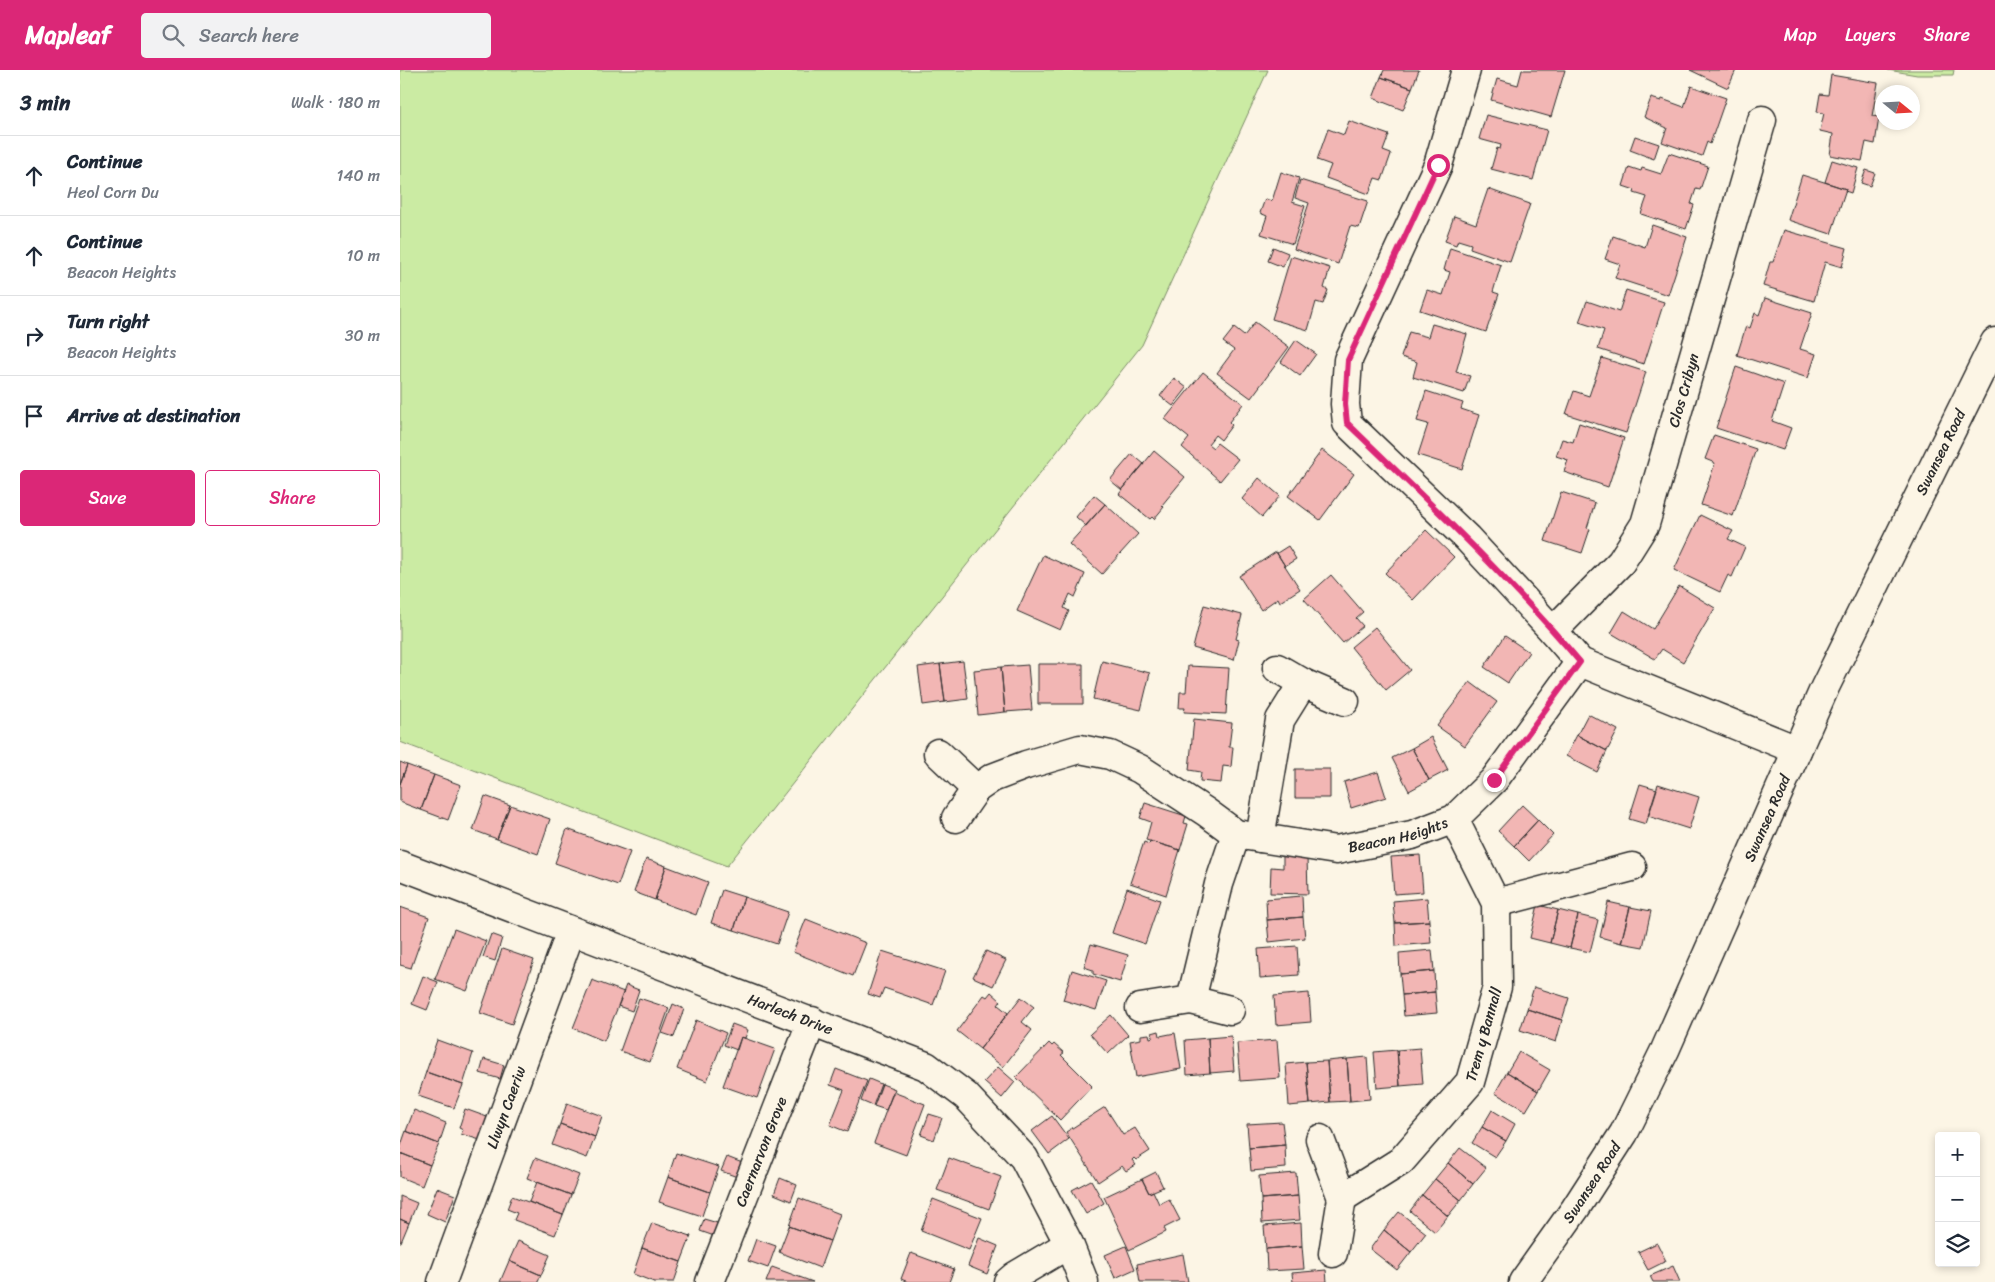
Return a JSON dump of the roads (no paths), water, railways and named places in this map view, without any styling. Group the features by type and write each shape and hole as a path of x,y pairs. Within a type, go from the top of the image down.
{"street":[{"path":"1466,70 1438,165 1348,360 1345,404 1347,423 1466,538 1580,662 1797,750"},
{"name":"Clos Cribyn","path":"1553,631 1621,562 1645,524 1762,120"},
{"name":"Swansea Road","path":"1523,1282 1575,1209 1624,1133 1665,1050 1825,687 1995,342"},
{"name":"Beacon Heights","path":"956,818 976,789 992,778 1026,765 1080,749 1110,755 1140,769 1206,812 1248,836 1336,850 1412,835 1454,819 1494,780 1580,662"},
{"path":"1277,668 1303,683 1345,701"},
{"path":"1191,1000 1219,884 1248,836 1280,720 1303,683"},
{"path":"938,753 976,789"},
{"name":"Trem y Bannall","path":"1342,1198 1401,1161 1470,1082 1497,987 1496,903 1454,819"},
{"name":"Harlech Drive","path":"400,865 926,1066 966,1096 1024,1158 1069,1244 1084,1282"},
{"path":"1496,903 1632,868"},
{"name":"Llwyn Caeriw","path":"442,1282 571,931"},
{"path":"1140,1008 1191,1000 1230,1010"},
{"name":"Caernarvon Grove","path":"710,1282 812,1022"},
{"path":"1320,1139 1342,1198 1333,1253"},
{"path":"1008,1282 1069,1244"}]}
